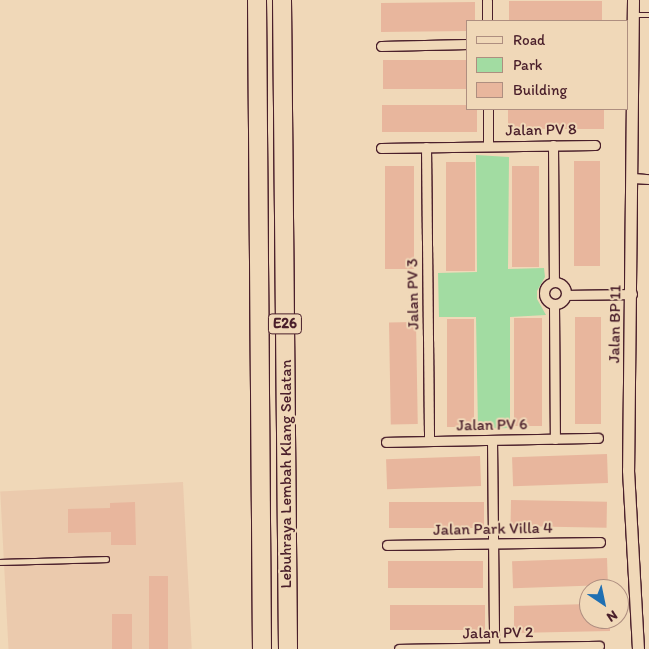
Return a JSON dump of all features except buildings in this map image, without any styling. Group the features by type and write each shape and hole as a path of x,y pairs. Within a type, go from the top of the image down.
{"highway":[{"name":"Lebuhraya Lembah Klang Selatan","path":"257,0 262,649"},
{"name":"Lebuhraya Lembah Klang Selatan","path":"282,0 288,649"}],"street":[{"path":"487,0 487,20"},
{"name":"Jalan BP 11","path":"633,0 632,294 628,470 638,649"},
{"path":"381,46 467,44"},
{"name":"Jalan PV 8","path":"488,110 488,146"},
{"path":"553,145 554,282"},
{"name":"Jalan PV 8","path":"381,148 595,145"},
{"name":"Jalan PV 3","path":"426,147 429,441"},
{"path":"633,178 649,179"},
{"path":"554,282 564,285 567,294 564,301 554,305 547,302 544,292 547,285 554,282"},
{"path":"567,294 632,294"},
{"path":"554,305 555,439"},
{"name":"Jalan PV 6","path":"386,442 598,438"},
{"path":"492,440 494,648"},
{"name":"Jalan Park Villa 4","path":"387,545 600,542"},
{"name":"Jalan PV 2","path":"399,649 598,646"}],"lane":[{"path":"633,15 649,15"},
{"path":"0,562 106,558"}],"shaded area":[{"path":"183,482 192,649 9,649 0,492"}],"green space":[{"path":"476,155 509,157 508,269 544,268 545,277 537,291 537,299 546,315 510,317 510,428 478,429 476,317 439,317 438,273 477,272"}]}
